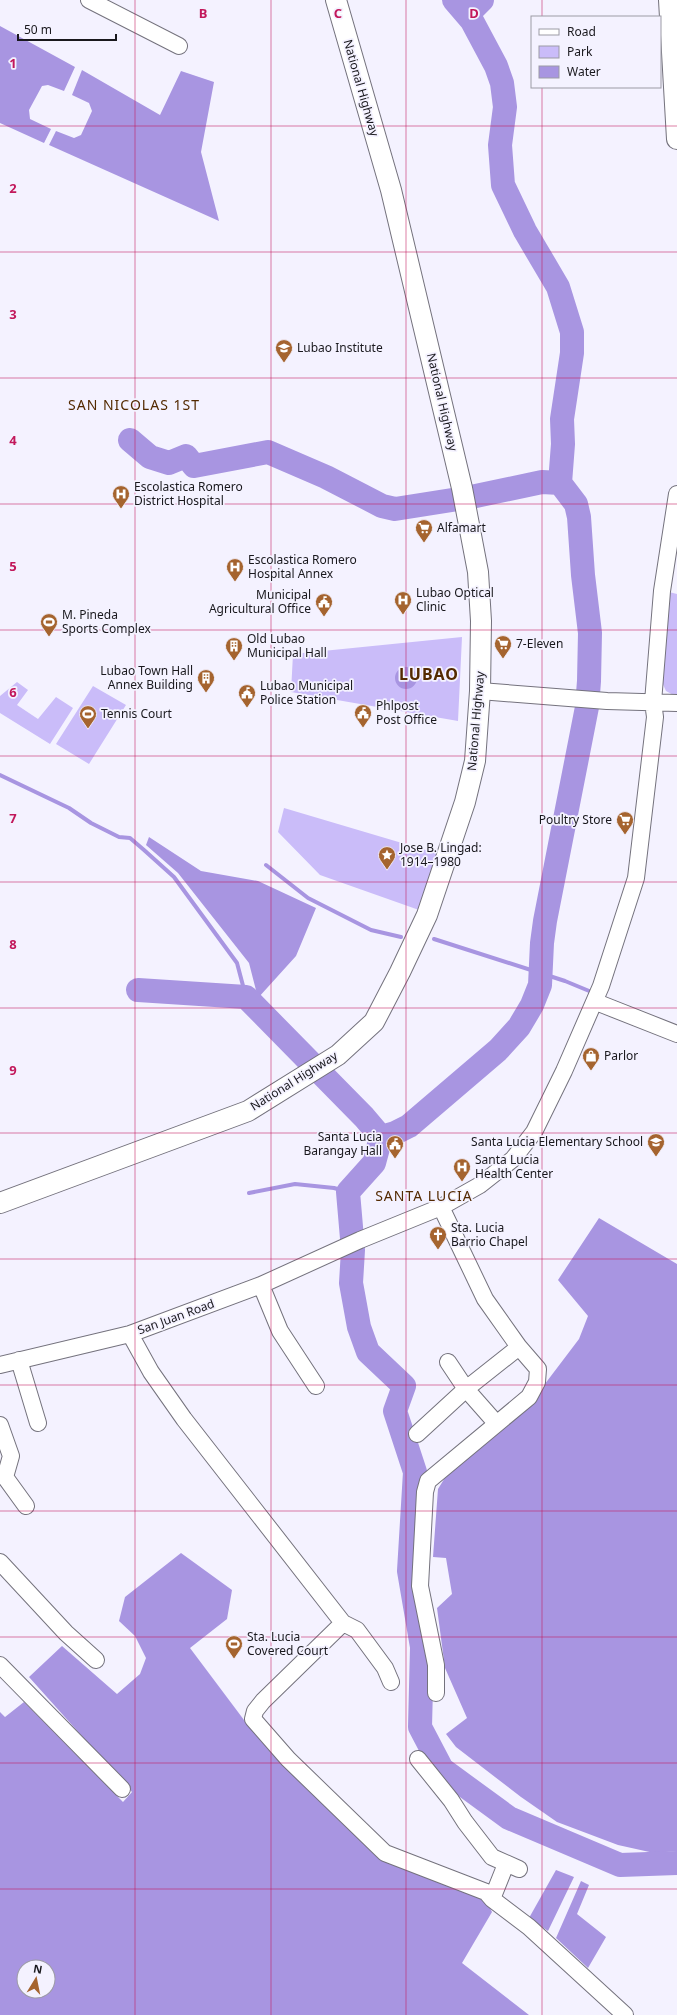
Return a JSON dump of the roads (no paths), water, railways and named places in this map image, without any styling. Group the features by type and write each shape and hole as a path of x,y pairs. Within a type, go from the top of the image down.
{"main road":[{"name":"National Highway","path":"0,1203 242,1113 304,1078 338,1055 374,1022 427,915 465,802 475,761 480,691 481,621 478,572 462,488 391,190 336,0"},
{"path":"672,11 677,139"}],"street":[{"path":"88,0 179,46"},
{"name":"San Juan Road","path":"0,1365 130,1334 261,1286 353,1244 441,1207 480,1185 513,1159 534,1132 598,996 636,878 654,717 653,702 662,591 673,540 677,494"},
{"path":"480,691 608,701 677,703"},
{"path":"598,996 677,1034"},
{"path":"436,1693 436,1665 420,1586 425,1492 428,1480 528,1397 537,1382 538,1369 519,1347 485,1299 441,1207"},
{"path":"261,1286 280,1331 316,1386"},
{"path":"130,1334 151,1372 184,1419 343,1623 357,1630 385,1668 391,1682"},
{"path":"416,1434 466,1389 519,1347"},
{"path":"20,1360 38,1423"},
{"path":"448,1362 466,1389 496,1423"},
{"path":"0,1424 11,1456 5,1477 26,1506"},
{"path":"0,1562 66,1634 96,1660"},
{"path":"343,1623 263,1701 255,1711 253,1719 288,1759 385,1853 486,1892 492,1899 529,1927 624,2015"},
{"path":"0,1665 122,1789"},
{"path":"418,1759 451,1800 492,1857 512,1867 492,1899"}],"water":[{"path":"0,26 75,67 64,91 48,85 42,86 29,110 30,119 51,129 44,143 0,123"},
{"path":"82,70 160,115 181,71 214,82 201,152 219,221 49,145 56,131 74,138 81,135 92,111 89,103 72,95"},
{"path":"406,667 414,670 417,678 414,686 406,689 398,686 395,678 398,670"},
{"path":"149,837 201,871 258,881 316,908 296,956 258,998 249,963 178,873 146,845"},
{"path":"599,1218 677,1264 677,1851 654,1853 618,1845 557,1822 521,1797 456,1747 446,1734 467,1718 445,1668 437,1608 452,1594 446,1558 433,1557 438,1489 451,1468 532,1401 579,1339 588,1316 558,1280"},
{"path":"181,1553 232,1590 227,1619 190,1648 247,1724 286,1762 379,1859 484,1896 492,1912 462,1963 529,2015 0,2015 0,1712 5,1717 24,1702 123,1802 132,1792 29,1677 62,1646 117,1694 140,1674 146,1658 135,1636 119,1621 125,1597"},
{"path":"556,1870 574,1877 548,1931 529,1918"},
{"path":"581,1881 589,1885 577,1914 606,1937 588,1968 556,1938"}],"waterway":[{"path":"454,0 472,21 496,66 502,83 505,107 500,145 503,185 525,231 558,287 572,332 572,353 562,419 563,444 560,483"},
{"path":"467,15 482,0"},
{"path":"130,440 150,457 169,463 186,456 194,466 268,452 326,477 382,506 395,509 471,497 542,482 560,483 576,504 579,517 583,575 590,633 589,681 587,707 545,921 542,943 540,985 532,1005 519,1027 498,1050 409,1126 395,1133 381,1137"},
{"path":"0,775 69,808 91,823 119,837 130,838 174,877 237,963 246,997"},
{"path":"266,865 308,898 371,930 401,937"},
{"path":"434,939 565,981 594,993"},
{"path":"138,990 246,997 364,1117 381,1137 374,1163 348,1192 353,1250 351,1283 359,1327 368,1352 404,1386 395,1411 415,1472 409,1571 422,1647 420,1727 442,1769 509,1818 620,1865 677,1863"},
{"path":"249,1193 295,1184 334,1188 348,1192"}],"place":[{"name":"Lubao Institute","path":"284,363"},
{"name":"Escolastica Romero District Hospital","path":"121,509"},
{"name":"Alfamart","path":"424,543"},
{"name":"Escolastica Romero Hospital Annex","path":"235,582"},
{"name":"Lubao Optical Clinic","path":"403,615"},
{"name":"Municipal Agricultural Office","path":"324,617"},
{"name":"M. Pineda Sports Complex","path":"49,637"},
{"name":"7-Eleven","path":"503,659"},
{"name":"Old Lubao Municipal Hall","path":"234,661"},
{"name":"Lubao Town Hall Annex Building","path":"206,693"},
{"name":"Lubao Municipal Police Station","path":"247,708"},
{"name":"Phlpost Post Office","path":"363,728"},
{"name":"Tennis Court","path":"88,729"},
{"name":"Poultry Store","path":"625,835"},
{"name":"Jose B. Lingad: 1914–1980","path":"387,870"},
{"name":"Parlor","path":"591,1071"},
{"name":"Santa Lucia Elementary School","path":"656,1157"},
{"name":"Santa Lucia Barangay Hall","path":"395,1159"},
{"name":"Santa Lucia Health Center","path":"462,1182"},
{"name":"Sta. Lucia Barrio Chapel","path":"438,1250"},
{"name":"Sta. Lucia Covered Court","path":"234,1659"}],"district":[{"name":"SAN NICOLAS 1ST","path":"134,405"},
{"name":"LUBAO","path":"429,674"},
{"name":"SANTA LUCIA","path":"424,1196"}]}
